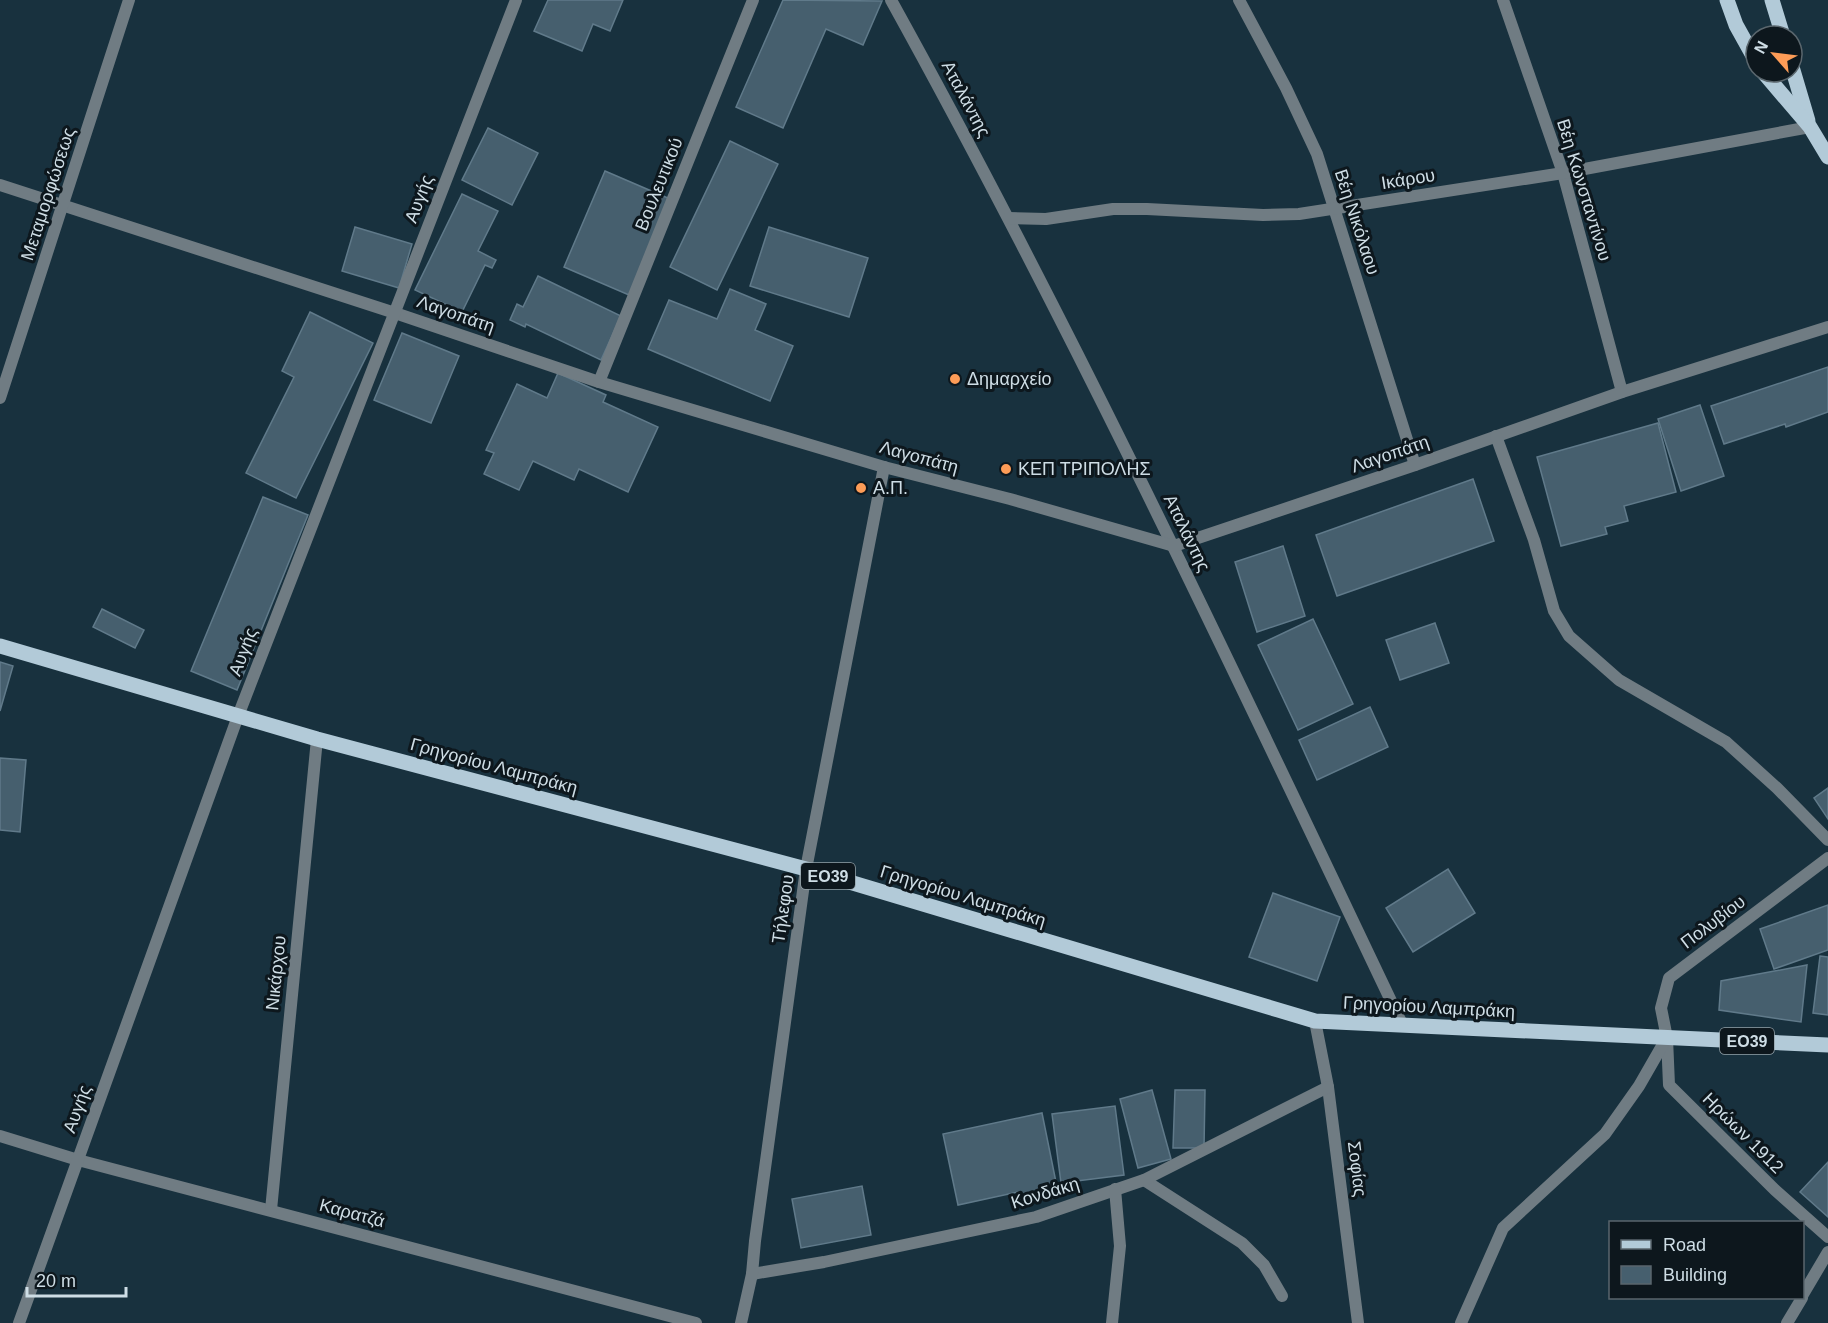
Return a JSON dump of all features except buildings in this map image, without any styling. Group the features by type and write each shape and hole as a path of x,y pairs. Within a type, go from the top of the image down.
{"main road":[{"path":"1726,0 1744,39"},
{"path":"1772,0 1779,24"},
{"path":"1773,84 1810,127 1828,157"},
{"path":"1797,84 1810,127"},
{"name":"Γρηγορίου Λαμπράκη","path":"0,646 317,739 806,869 1316,1021 1828,1045"}],"street":[{"name":"Μεταμορφώσεως","path":"0,398 129,0"},
{"name":"Αυγής","path":"19,1323 238,716 516,0"},
{"name":"Βουλευτικού","path":"599,382 753,0"},
{"name":"Αταλάντης","path":"891,0 1009,218 1174,546 1402,1024"},
{"name":"Βέη Νικόλαου","path":"1239,0 1306,130 1335,209 1415,465"},
{"name":"Βέη Κωνσταντίνου","path":"1503,0 1563,172 1622,392"},
{"name":"Ικάρου","path":"1009,218 1046,219 1125,209 1263,215 1299,214 1563,172 1810,127"},
{"name":"Λαγοπάτη","path":"0,185 394,312 599,382 884,467 1010,499 1174,546 1622,392 1828,327"},
{"path":"1496,436 1534,540 1554,611 1569,636 1619,680 1726,742 1777,788 1828,840"},
{"name":"Τήλεφου","path":"741,1323 753,1274 754,1241 806,869 884,467"},
{"name":"Νικάρχου","path":"271,1210 317,739"},
{"name":"Πολυβίου","path":"1667,1038 1661,1008 1669,978 1828,858"},
{"name":"Σοφίας","path":"1316,1021 1328,1087 1358,1323"},
{"path":"1461,1323 1503,1228 1605,1134 1639,1086 1667,1038"},
{"name":"Ηρώων 1912","path":"1667,1038 1669,1085 1775,1190 1828,1237"},
{"name":"Κονδάκη","path":"753,1274 824,1262 1036,1217 1144,1180 1328,1087"},
{"name":"Καρατζά","path":"0,1136 78,1160 696,1323"},
{"path":"1144,1180 1242,1243 1264,1265 1282,1296"},
{"path":"1112,1323 1120,1246 1115,1189"},
{"path":"1804,1294 1828,1252"},
{"path":"1787,1323 1801,1299"}],"place":[{"name":"Δημαρχείο","path":"955,379"},
{"name":"ΚΕΠ ΤΡΙΠΟΛΗΣ","path":"1006,469"},
{"name":"Α.Π.","path":"861,488"}]}
